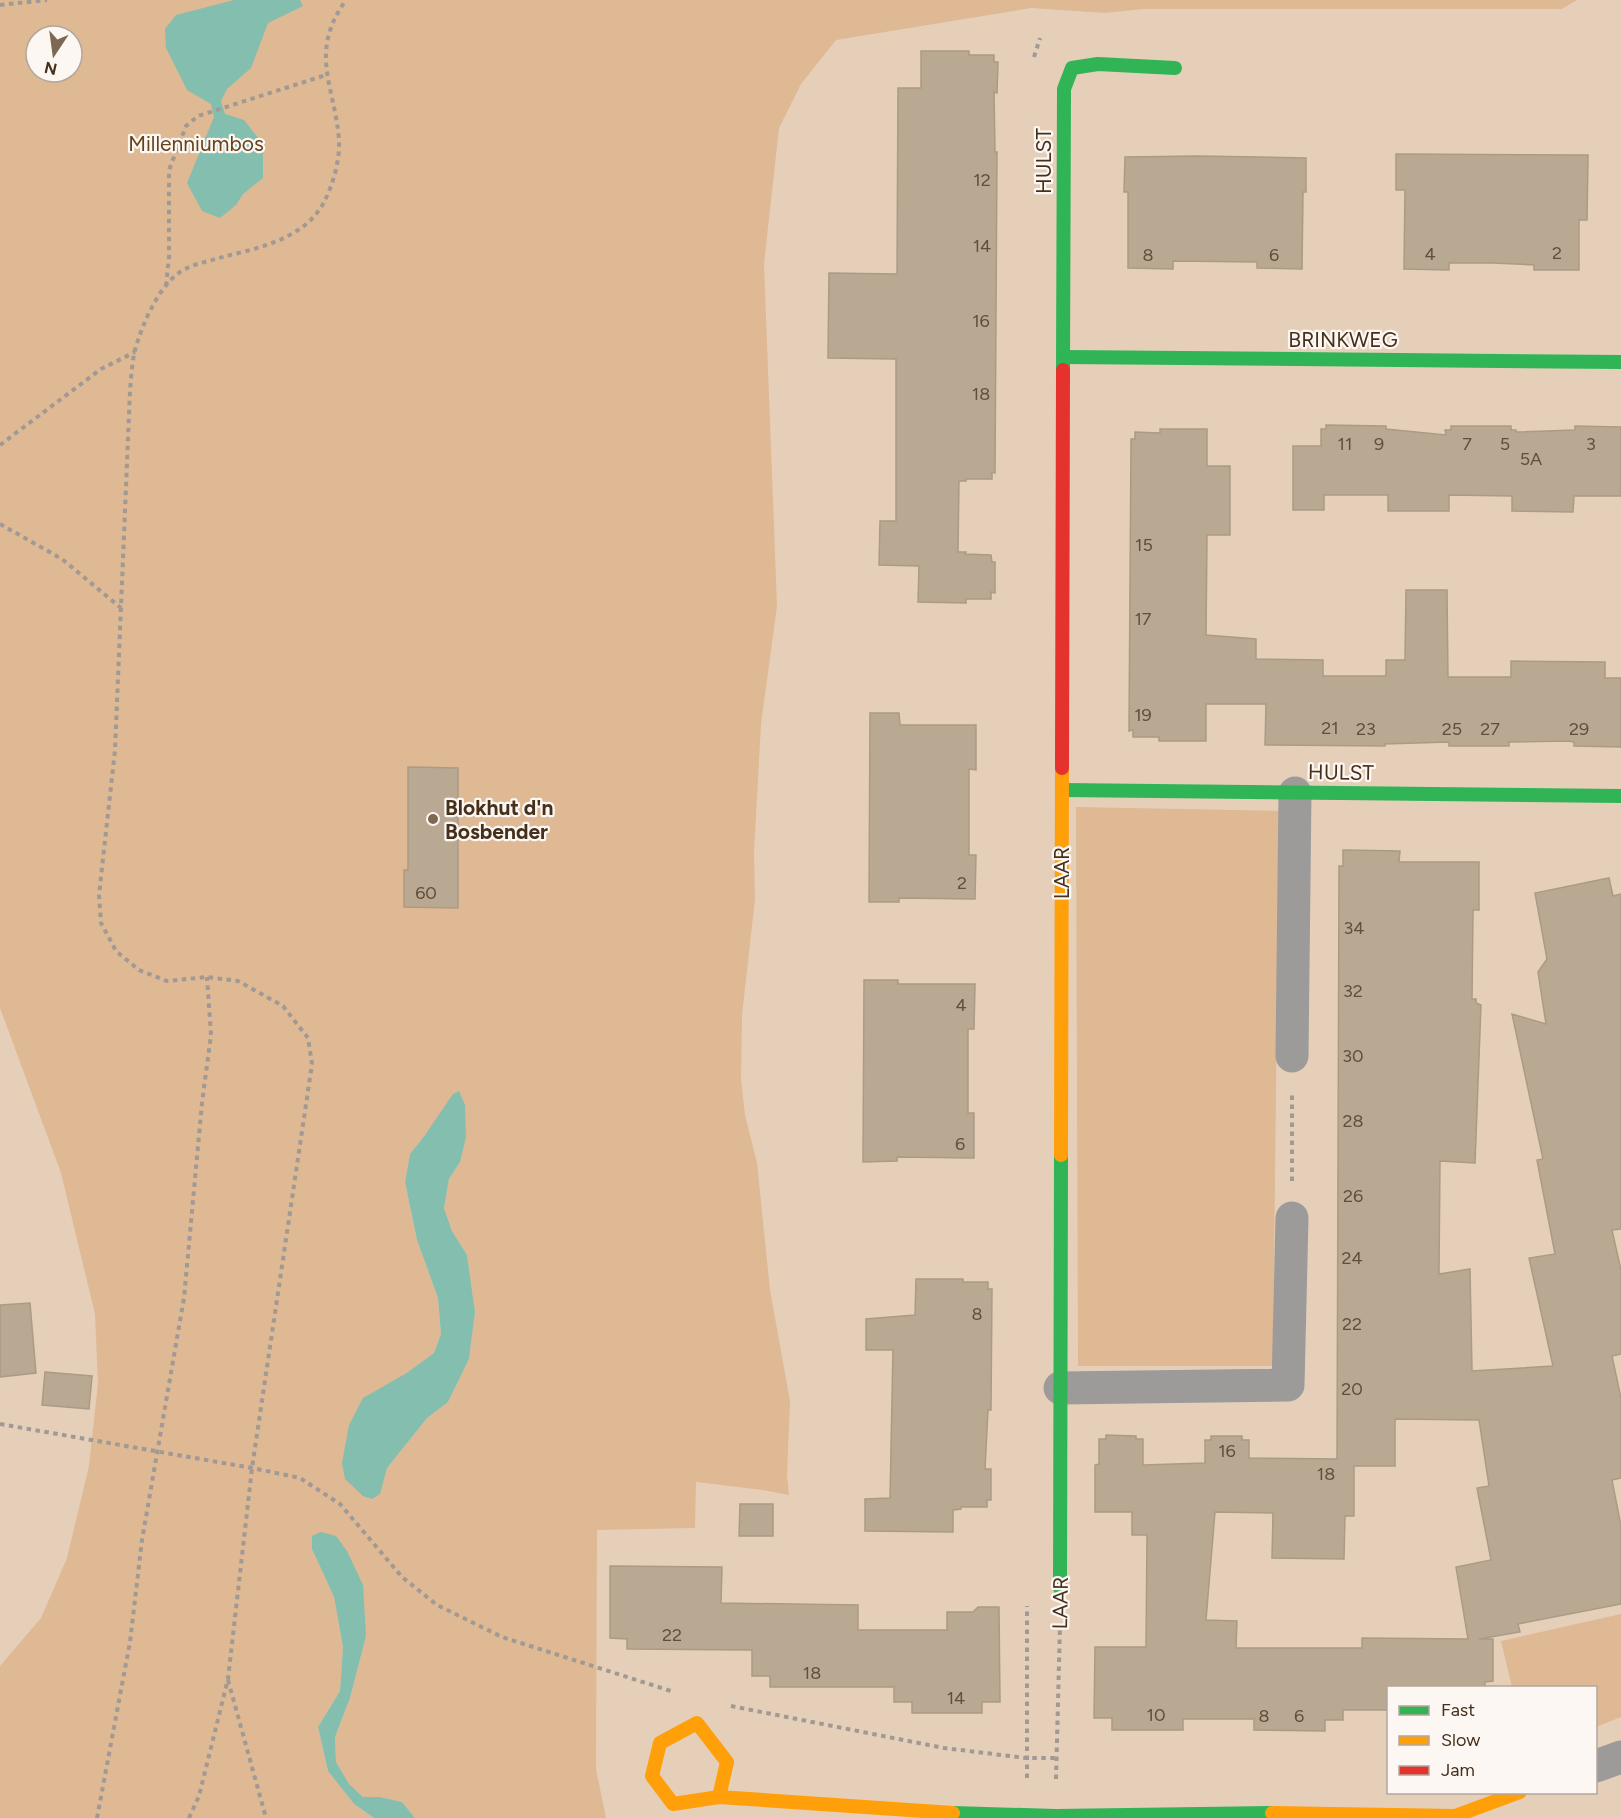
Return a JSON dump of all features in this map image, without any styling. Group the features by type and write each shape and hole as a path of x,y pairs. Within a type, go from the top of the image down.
{"street":[{"name":"HULST","path":"1064,357 1064,89 1072,68 1098,64 1175,68"},
{"name":"BRINKWEG","path":"1064,357 1621,362"},
{"name":"LAAR","path":"1060,1588 1064,357"},
{"name":"HULST","path":"1062,790 1621,796"},
{"path":"1292,1056 1295,793"},
{"path":"1060,1389 1288,1385 1292,1218"},
{"path":"719,1797 727,1762 697,1723 660,1743 652,1776 673,1804 719,1797 963,1814 1056,1816 1310,1813 1455,1816 1515,1794"},
{"path":"1597,1766 1621,1757"}],"path":[{"path":"0,5 47,0"},
{"path":"189,1818 200,1796 228,1679 252,1468 312,1064 308,1038 283,1006 238,981 207,977 166,981 139,970 116,951 101,923 99,895 115,750 130,391 135,352 143,326 166,286 179,273 196,264 281,240 305,225 324,202 339,154 339,140 326,75 328,38 339,10 346,0"},
{"path":"166,286 169,257 169,170 186,126 198,116 326,75"},
{"path":"0,445 101,369 135,352"},
{"path":"0,524 62,559 121,608"},
{"path":"98,1818 130,1642 142,1540 184,1298 201,1103 211,1035 207,977"},
{"path":"1292,1056 1292,1218"},
{"path":"0,1424 300,1478 340,1504 402,1577 437,1605 502,1637 677,1693"},
{"name":"LAAR","path":"1056,1816 1060,1588"},
{"path":"228,1679 266,1818"},
{"path":"722,1704 944,1748 1026,1758 1056,1758"}],"green space":[{"name":"Millenniumbos","path":"0,0 1577,0 1562,9 1143,9 1105,13 1031,8 836,40 801,84 779,128 764,264 777,606 761,724 754,852 755,899 742,1015 741,1079 745,1115 757,1163 770,1290 790,1401 787,1475 789,1495 696,1482 695,1528 597,1530 596,1769 606,1818 415,1818 402,1802 380,1797 363,1797 349,1784 336,1762 335,1737 350,1698 366,1636 312,1549 334,1597 343,1647 340,1691 318,1727 328,1771 354,1804 374,1818 0,1818 0,1666 41,1618 67,1558 89,1466 98,1383 95,1314 61,1173 0,1008","holes":["425,1135 460,1162 449,1179 444,1208 452,1231 467,1255 475,1312 469,1359 448,1402 427,1418 387,1468 405,1374 434,1353 441,1334 438,1298 417,1240 405,1182 410,1154"]},
{"path":"1076,807 1279,811 1273,1366 1078,1366"},
{"path":"1621,1614 1621,1717 1597,1727 1597,1686 1512,1686 1501,1641"}],"water":[{"path":"234,0 300,0 303,6 268,23 251,68 227,89 221,101 225,114 244,120 263,144 263,178 243,194 236,205 220,218 202,211 187,183 214,117 211,104 187,90 166,48 165,29 176,15"},
{"path":"459,1091 465,1105 466,1137 460,1162 449,1179 444,1208 452,1231 467,1255 475,1312 469,1359 448,1402 427,1418 387,1468 380,1494 372,1499 363,1496 345,1479 342,1463 349,1425 363,1398 405,1374 434,1353 441,1334 438,1298 417,1240 405,1182 410,1154 453,1094"},
{"path":"321,1532 336,1536 347,1551 363,1585 366,1636 350,1698 335,1737 336,1762 349,1784 363,1797 380,1797 402,1802 415,1818 374,1818 354,1804 328,1771 318,1727 340,1691 343,1647 334,1597 312,1549 312,1536"}],"building":[{"path":"921,51 969,51 969,55 994,55 994,62 998,62 997,93 994,92 995,152 997,152 995,473 992,472 992,479 959,481 958,552 991,555 992,562 995,562 995,593 991,592 991,599 966,599 966,603 918,602 919,566 879,565 880,521 896,521 896,359 828,358 829,273 897,274 898,88 921,88"},
{"path":"1396,154 1588,155 1587,220 1579,220 1579,270 1534,270 1534,265 1493,263 1449,263 1449,270 1404,269 1405,190 1396,190"},
{"path":"1125,157 1306,158 1302,269 1257,268 1257,262 1173,261 1173,269 1128,268 1128,192 1124,192"},
{"path":"1326,425 1386,426 1386,429 1446,435 1445,430 1451,430 1451,426 1511,426 1511,430 1516,430 1516,432 1575,430 1575,426 1621,427 1621,496 1574,496 1573,512 1512,511 1512,496 1449,495 1449,511 1388,511 1388,495 1324,495 1324,510 1293,510 1293,446 1321,446 1321,429 1326,429"},
{"path":"1160,429 1207,429 1207,466 1230,466 1230,535 1207,535 1206,635 1256,639 1256,659 1323,660 1323,676 1386,676 1386,660 1405,660 1406,590 1447,590 1448,677 1511,677 1511,661 1605,662 1605,678 1621,678 1621,747 1574,746 1574,742 1569,741 1509,742 1509,746 1449,746 1449,742 1385,744 1385,746 1265,745 1266,704 1206,704 1206,741 1159,741 1159,737 1133,737 1133,730 1129,731 1131,439 1135,439 1135,432 1160,433"},
{"path":"870,713 899,713 900,725 976,725 976,770 969,769 969,855 976,855 975,899 899,898 899,902 869,902"},
{"name":"Blokhut d'n Bosbender","path":"408,767 458,768 458,908 404,907 404,870 408,870"},
{"path":"1343,850 1400,851 1399,862 1479,862 1479,910 1473,910 1472,999 1476,999 1476,1003 1481,1005 1475,1163 1440,1161 1439,1274 1470,1269 1472,1371 1553,1366 1529,1258 1555,1254 1537,1160 1543,1159 1512,1014 1546,1024 1538,972 1547,959 1535,893 1609,878 1613,896 1621,894 1621,1229 1612,1230 1621,1270 1621,1354 1612,1356 1621,1398 1621,1478 1612,1480 1621,1526 1621,1604 1518,1624 1520,1632 1479,1639 1493,1639 1493,1681 1485,1682 1485,1686 1387,1686 1387,1710 1343,1710 1343,1720 1325,1720 1325,1731 1254,1730 1254,1719 1183,1719 1183,1730 1112,1730 1112,1718 1094,1718 1095,1647 1146,1647 1147,1535 1132,1535 1132,1512 1095,1512 1095,1465 1099,1464 1099,1439 1106,1439 1106,1435 1136,1436 1136,1439 1143,1439 1143,1465 1205,1463 1205,1440 1211,1440 1211,1436 1242,1436 1242,1440 1249,1440 1249,1458 1337,1459 1339,866 1343,866","holes":["1395,1419 1479,1420 1489,1486 1477,1488 1491,1560 1456,1567 1468,1639 1362,1638 1362,1648 1236,1648 1237,1621 1206,1620 1215,1512 1273,1513 1272,1558 1344,1559 1345,1516 1354,1516 1354,1466 1395,1466"]},
{"path":"864,980 898,980 898,984 975,984 974,1029 968,1029 968,1113 974,1113 974,1158 897,1157 897,1161 863,1162"},
{"path":"916,1279 963,1279 963,1282 988,1282 988,1289 992,1289 991,1410 988,1410 985,1469 991,1469 991,1500 987,1500 987,1507 961,1507 961,1509 953,1510 953,1532 865,1531 865,1499 890,1498 893,1350 866,1350 866,1319 915,1315"},
{"path":"30,1303 36,1373 0,1377 0,1305"},
{"path":"45,1372 92,1376 89,1409 42,1405"},
{"path":"740,1504 773,1504 773,1536 739,1536"},
{"path":"610,1566 722,1567 721,1603 858,1605 858,1630 947,1630 947,1612 973,1612 978,1607 999,1607 1000,1702 982,1702 982,1713 912,1713 912,1702 894,1702 894,1687 770,1687 770,1676 752,1676 752,1650 627,1649 627,1639 610,1638"}],"traffic: fast":[{"path":"1063,370 1064,89 1072,68 1098,64 1175,68"},
{"path":"1064,357 1621,362"},
{"path":"1062,790 1621,796"},
{"path":"1060,1588 1061,1155"},
{"path":"953,1813 1056,1816 1272,1813"}],"traffic: slow":[{"path":"1061,1155 1062,768"},
{"path":"719,1797 727,1762 697,1723 660,1743 652,1776 673,1804 719,1797 953,1813"},
{"path":"1272,1813 1455,1816 1515,1794"}],"traffic: jam":[{"path":"1062,768 1063,370"}],"place":[{"name":"Blokhut d'n Bosbender","path":"433,819"}]}
